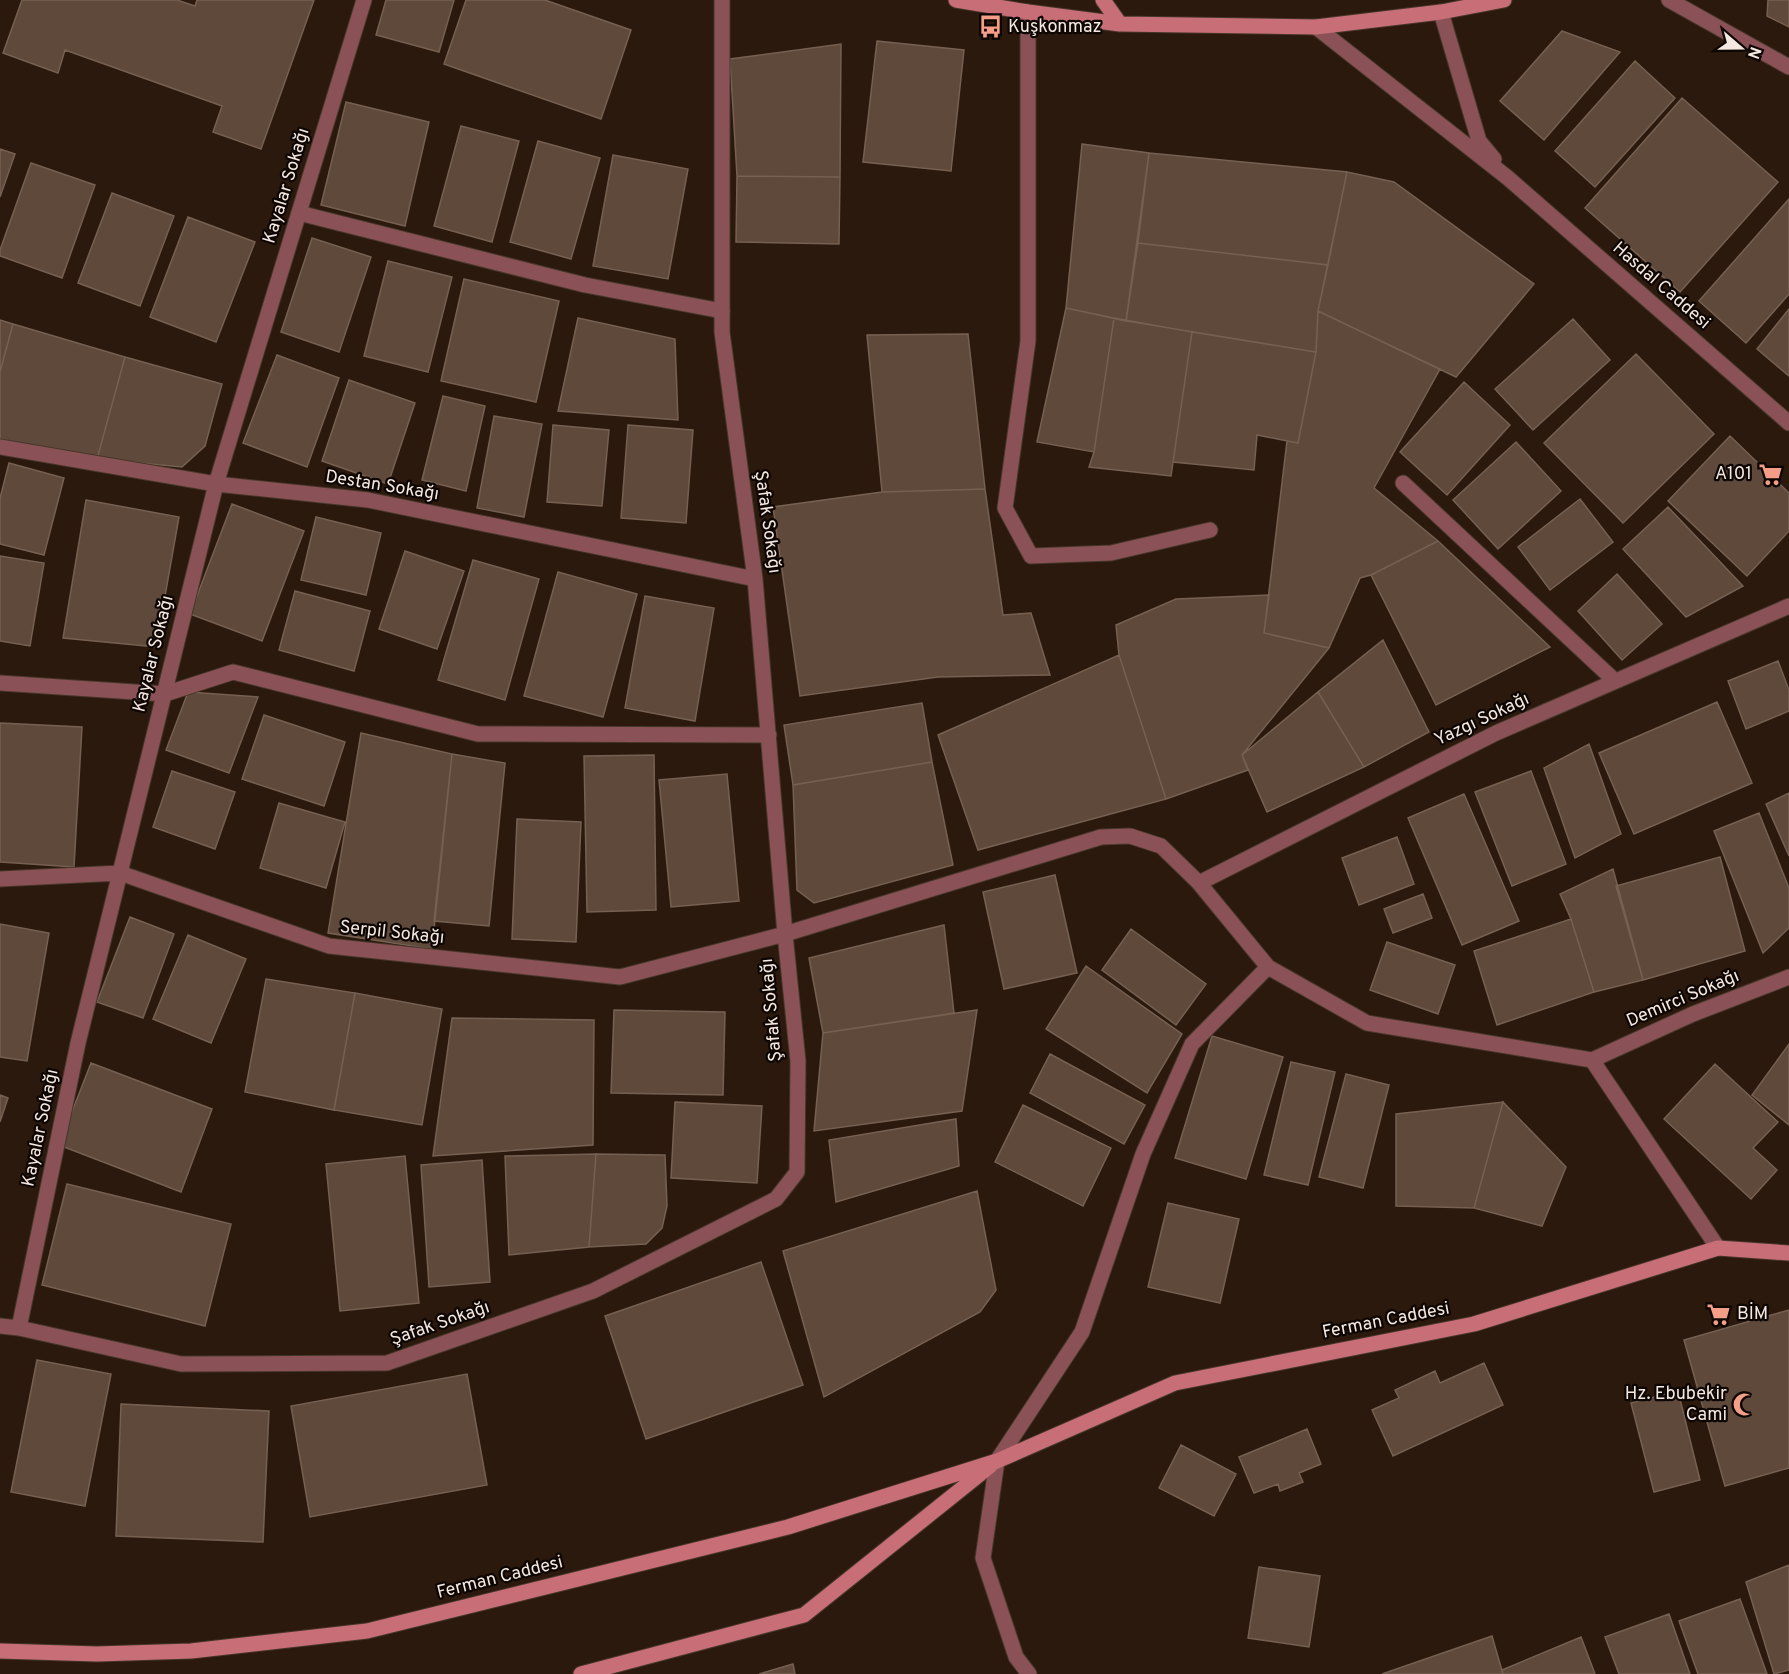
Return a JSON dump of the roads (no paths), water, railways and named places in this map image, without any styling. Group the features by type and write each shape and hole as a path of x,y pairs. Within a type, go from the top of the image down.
{"street":[{"name":"Kayalar Sokağı","path":"19,1328 78,1044 216,484 364,0"},
{"name":"Şafak Sokağı","path":"0,1326 19,1328 182,1364 387,1363 593,1291 776,1198 797,1172 798,1061 784,934 769,735 755,579 722,332 722,0"},
{"path":"956,0 1120,24 1316,27 1440,6 1504,0"},
{"path":"1103,0 1120,24"},
{"path":"1669,0 1789,67"},
{"name":"Hasdal Caddesi","path":"1440,6 1479,141 1508,178"},
{"path":"1028,12 1028,341 1005,508 1031,556 1111,553 1210,530"},
{"name":"Hasdal Caddesi","path":"1316,27 1508,178 1789,423"},
{"path":"299,213 585,285 722,311"},
{"name":"Destan Sokağı","path":"0,447 216,484 368,500 755,579"},
{"path":"1403,483 1615,681"},
{"name":"Yazgı Sokağı","path":"1199,883 1496,733 1789,606"},
{"path":"0,683 165,694 233,672 478,734 769,735"},
{"name":"Serpil Sokağı","path":"0,879 120,873 329,946 620,977 784,934 1101,837 1130,836 1161,846 1199,883 1268,967"},
{"path":"1029,1674 1016,1658 983,1558 997,1461 1082,1332 1143,1154 1192,1044 1268,967 1367,1023 1592,1060 1718,1248"},
{"name":"Demirci Sokağı","path":"1592,1060 1693,1014 1789,977"},
{"name":"Ferman Caddesi","path":"0,1651 97,1654 191,1651 368,1631 788,1527 997,1461 1176,1383 1474,1324 1718,1248 1789,1253"},
{"name":"Ferman Caddesi","path":"581,1674 804,1615 997,1461"}],"place":[{"name":"Kuşkonmaz","path":"990,27"},
{"name":"A101","path":"1770,474"},
{"name":"BİM","path":"1719,1314"},
{"name":"Hz. Ebubekir Cami","path":"1745,1404"}]}
